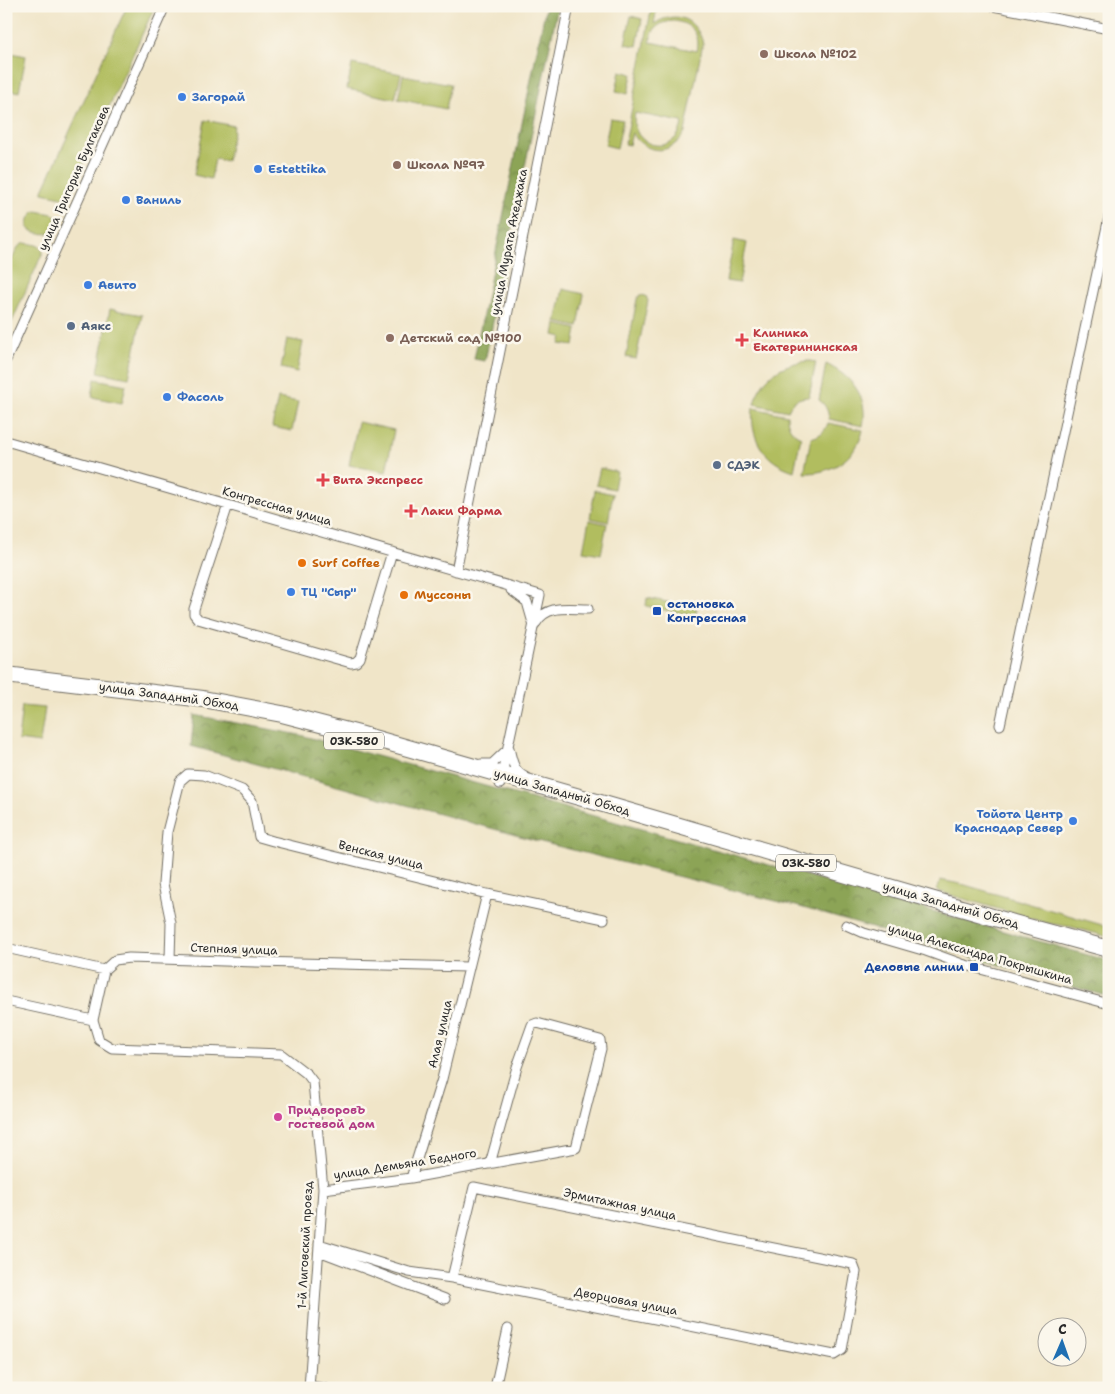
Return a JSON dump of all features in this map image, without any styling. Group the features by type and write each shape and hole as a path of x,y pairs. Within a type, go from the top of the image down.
{"highway":[{"name":"улица Западный Обход","path":"6,675 203,699 282,714 359,734 501,780 1033,935 1109,955"},
{"name":"улица Западный Обход","path":"6,681 50,685 185,705 313,729 685,828 1109,949"}],"street":[{"name":"улица Григория Булгакова","path":"6,360 165,6"},
{"name":"улица Мурата Ахеджака","path":"456,571 569,6"},
{"path":"993,6 1109,30"},
{"path":"1000,725 1109,217"},
{"name":"Конгрессная улица","path":"6,441 540,595 534,628"},
{"path":"228,505 194,614 198,619 351,663 356,662 360,658 392,552"},
{"path":"504,585 527,602 534,628"},
{"path":"501,780 534,628 542,615 549,610 588,609"},
{"path":"246,707 292,713 476,763 492,764 509,748"},
{"path":"509,748 512,764 520,775 661,816 685,828"},
{"name":"Венская улица","path":"170,960 171,923 163,884 167,832 180,781 188,774 204,775 242,790 252,801 259,837 273,842 487,894 604,919"},
{"name":"Алая улица","path":"411,1178 442,1079 487,894"},
{"name":"улица Александра Покрышкина","path":"846,925 864,933 926,951 962,964 1109,1004"},
{"path":"6,948 104,970 93,1020 6,1001"},
{"name":"Степная улица","path":"104,970 115,960 129,958 468,967"},
{"name":"1-й Лиговский проезд","path":"93,1020 99,1040 112,1048 281,1054 307,1074 313,1082 323,1189 309,1387"},
{"name":"улица Демьяна Бедного","path":"323,1189 411,1178 490,1164 576,1148 601,1049 600,1040 537,1023 532,1024 517,1067 490,1164"},
{"name":"Эрмитажная улица","path":"452,1278 474,1187 853,1264"},
{"path":"319,1248 445,1299"},
{"name":"Дворцовая улица","path":"319,1248 409,1272 452,1278 834,1355 842,1350 856,1272 853,1264"},
{"path":"495,1388 508,1329"},
{"path":"309,1387 324,1388"}],"green space":[{"path":"127,6 155,6 68,197 43,193 43,190"},
{"path":"546,6 558,6 485,361 474,359"},
{"path":"652,6 657,6 654,24 670,18 684,19 690,22 700,34 703,43 685,132 680,140 666,149 651,149 644,146 632,133 629,145 625,144","holes":["674,21 685,24 693,30 697,39 697,51 650,42 652,33 660,24","635,113 682,122 679,133 672,141 664,145 654,145 646,142 639,135 635,125"]},
{"path":"631,16 642,19 637,46 625,44"},
{"path":"6,52 26,56 19,92 6,89"},
{"path":"352,64 401,74 395,99 347,89"},
{"path":"620,71 632,74 628,94 616,91"},
{"path":"403,75 451,84 446,109 398,99"},
{"path":"610,118 623,120 617,148 605,145"},
{"path":"205,120 234,126 227,161 215,159 211,179 194,175"},
{"path":"36,211 55,216 56,223 51,233 39,233 28,228 29,218"},
{"path":"734,240 747,243 739,283 726,281"},
{"path":"24,243 41,247 43,252 6,335 6,272 18,247"},
{"path":"563,289 584,294 578,327 556,322"},
{"path":"640,295 646,296 648,301 636,359 626,357 637,299"},
{"path":"110,309 142,315 129,378 98,372"},
{"path":"556,324 577,329 574,346 560,344 562,337 554,335"},
{"path":"287,339 303,342 297,372 281,368"},
{"path":"809,361 816,362 809,397 796,400 788,411 754,404 762,386 774,373 781,368"},
{"path":"826,364 850,381 861,396 864,415 863,426 829,419 826,408 819,400"},
{"path":"95,379 126,385 122,403 92,397"},
{"path":"278,398 298,402 292,431 272,427"},
{"path":"753,408 787,415 790,428 801,437 794,471 775,462 761,448 754,430"},
{"path":"358,422 394,430 386,472 349,465"},
{"path":"828,423 863,430 860,440 849,456 833,467 824,471 804,473 811,438 821,433"},
{"path":"600,468 617,472 614,489 596,485"},
{"path":"595,490 613,494 608,522 590,518"},
{"path":"589,520 607,524 601,554 583,551"},
{"path":"647,598 697,608 695,616 646,606"},
{"path":"22,706 45,708 40,743 18,740"},
{"path":"194,715 300,735 1109,961 1109,997 800,907 545,843 191,746"},
{"path":"940,880 965,885 1109,927 1109,937 1072,927 1046,923 937,891"}],"place":[{"name":"Школа №102","path":"764,54"},
{"name":"Загорай","path":"182,97"},
{"name":"Школа №97","path":"397,165"},
{"name":"Estettika","path":"258,169"},
{"name":"Ваниль","path":"126,200"},
{"name":"Авито","path":"88,285"},
{"name":"Аякс","path":"71,326"},
{"name":"Детский сад №100","path":"390,338"},
{"name":"Клиника Екатерининская","path":"742,340"},
{"name":"Фасоль","path":"167,397"},
{"name":"СДЭК","path":"717,465"},
{"name":"Вита Экспресс","path":"323,480"},
{"name":"Лаки Фарма","path":"411,511"},
{"name":"Surf Coffee","path":"302,563"},
{"name":"ТЦ \"Сыр\"","path":"291,592"},
{"name":"Муссоны","path":"404,595"},
{"name":"остановка Конгрессная","path":"657,611"},
{"name":"Тойота Центр Краснодар Север","path":"1073,821"},
{"name":"Деловые линии","path":"974,967"},
{"name":"ПридворовЪ гостевой дом","path":"278,1117"}]}
